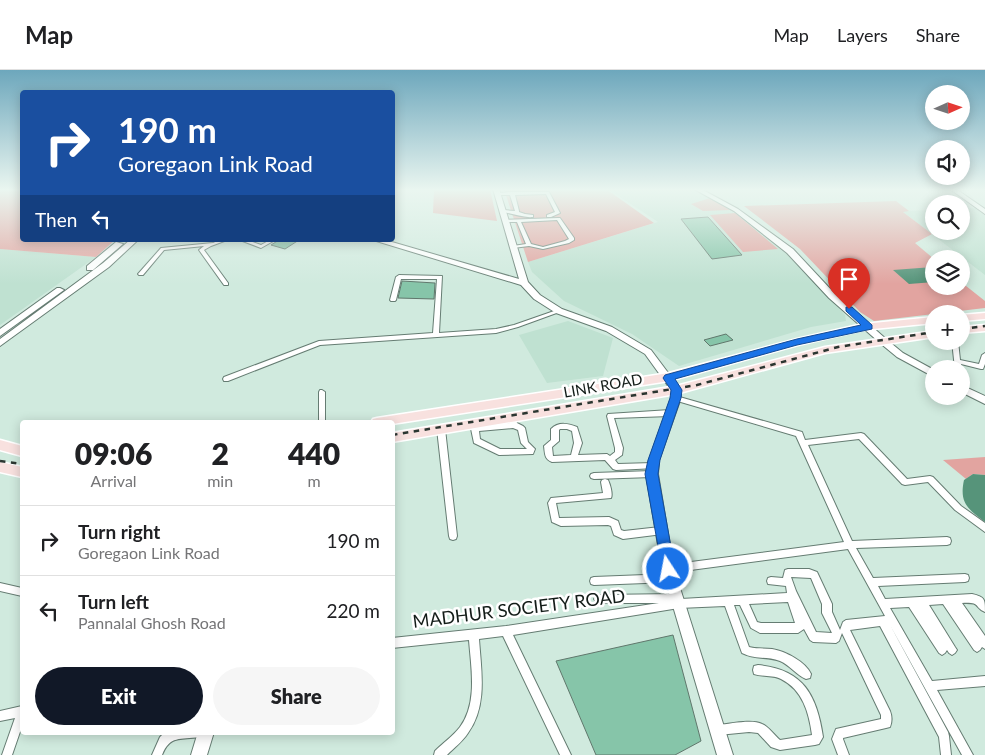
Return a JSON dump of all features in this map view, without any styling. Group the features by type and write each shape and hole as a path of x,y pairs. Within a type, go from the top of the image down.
{"main road":[{"path":"970,317 985,316"},
{"path":"871,326 925,321"},
{"name":"LINK ROAD","path":"395,420 668,378 797,342 871,326"},
{"path":"970,330 984,329"},
{"name":"LINK ROAD","path":"395,438 513,421 676,394 825,350 925,335"},
{"path":"0,445 20,450"},
{"path":"0,467 20,472"}],"street":[{"path":"506,221 524,283 537,297 559,311 609,329 648,352 668,378 676,394 652,470 660,531 669,574 725,755"},
{"path":"518,221 529,245"},
{"path":"513,247 529,245 543,248 567,242 572,239 559,221"},
{"path":"750,221 790,252 832,296 841,301 871,326 883,342 900,355 925,369"},
{"path":"0,333 96,264 122,242"},
{"path":"0,343 106,265 132,242"},
{"path":"220,242 200,250 226,284"},
{"path":"247,242 261,247 270,242"},
{"path":"384,242 524,283"},
{"path":"141,274 163,249 214,244"},
{"path":"393,300 399,277 440,277 436,334"},
{"path":"226,379 258,365 319,343 496,331 559,311"},
{"path":"970,365 983,369 985,355"},
{"path":"322,392 322,420"},
{"path":"970,392 985,400"},
{"path":"676,394 799,434 850,545 883,604 887,621 944,736 946,755"},
{"path":"574,458 578,443 574,429 571,427 555,429 556,440 548,446 549,457 552,459 611,459 619,453 619,448 610,416 670,413"},
{"path":"474,427 477,441 499,452 530,452 531,449 525,443 521,428 513,421"},
{"path":"441,430 453,536"},
{"path":"804,443 860,436 905,482 930,479 958,508 985,528"},
{"path":"611,459 616,467 652,470"},
{"path":"594,476 652,470"},
{"path":"605,482 608,496 554,500 552,503 556,520 560,522 610,521 615,524 618,532 623,535 660,531"},
{"path":"594,581 669,574 850,545 947,541"},
{"path":"743,600 754,624 760,628 798,628 800,626 788,582 788,573 809,572 814,575 828,604 827,613 837,633 836,638 813,637 792,594"},
{"path":"871,582 965,578"},
{"path":"771,581 788,582"},
{"path":"0,587 20,592"},
{"path":"599,599 728,601 792,594"},
{"path":"883,604 972,598 979,600 985,608"},
{"path":"949,599 981,646"},
{"name":"MADHUR SOCIETY ROAD","path":"395,643 506,631 678,601"},
{"path":"728,601 745,650 751,653 775,654 786,659 806,674"},
{"path":"916,601 947,650"},
{"path":"887,621 930,686 968,755"},
{"path":"844,755 837,740 840,733 886,722 886,715 845,630 846,625 887,621"},
{"path":"506,631 566,755"},
{"path":"439,755 464,729 477,700 474,635"},
{"path":"717,730 749,727 760,728 775,743 780,745 815,740 818,737 817,726 804,692 782,673 772,670 758,670"},
{"path":"930,686 985,681"},
{"path":"0,716 20,712"},
{"path":"7,755 20,718"},
{"path":"157,755 162,740 167,736 175,735"},
{"path":"199,755 205,735"}],"shaded area":[{"path":"0,221 20,221 20,242 113,242 96,257 0,249"},
{"path":"515,221 651,221 654,223 528,262"},
{"path":"656,221 746,221 789,254 845,315 846,321 811,327 679,366 632,334 564,301 532,272 528,262 658,222"},
{"path":"715,221 745,221 778,249 743,252"},
{"path":"763,221 915,221 925,229 925,238 915,243 925,251 925,295 970,295 970,289 985,301 985,308 970,310 970,305 925,305 925,315 874,321 860,312 800,249"},
{"path":"915,221 925,221 925,229"},
{"path":"970,221 985,221 985,275 970,263 970,250 953,250 940,240 970,240"},
{"path":"0,249 96,257 0,325"},
{"path":"925,268 925,283 909,284 893,270"},
{"path":"568,321 613,338 603,376 547,383 519,335"},
{"path":"985,457 985,475 973,474 966,479 943,460"},
{"path":"973,474 985,475 985,522 966,505 964,500 964,480"}],"building":[{"path":"683,221 712,221 742,255 712,259"},
{"path":"276,242 296,242 285,249 271,245"},
{"path":"402,281 435,283 434,299 398,298"},
{"path":"726,334 733,340 710,346 704,340"},
{"path":"673,635 701,741 675,755 596,755 556,661"}],"railway":[{"path":"970,328 985,326"},
{"path":"395,435 697,385 838,347 925,333"},
{"path":"0,461 20,464"}],"route":[{"path":"668,569 657,516 652,474 654,460 676,398 676,390 668,378 797,342 868,327 849,309"}]}
